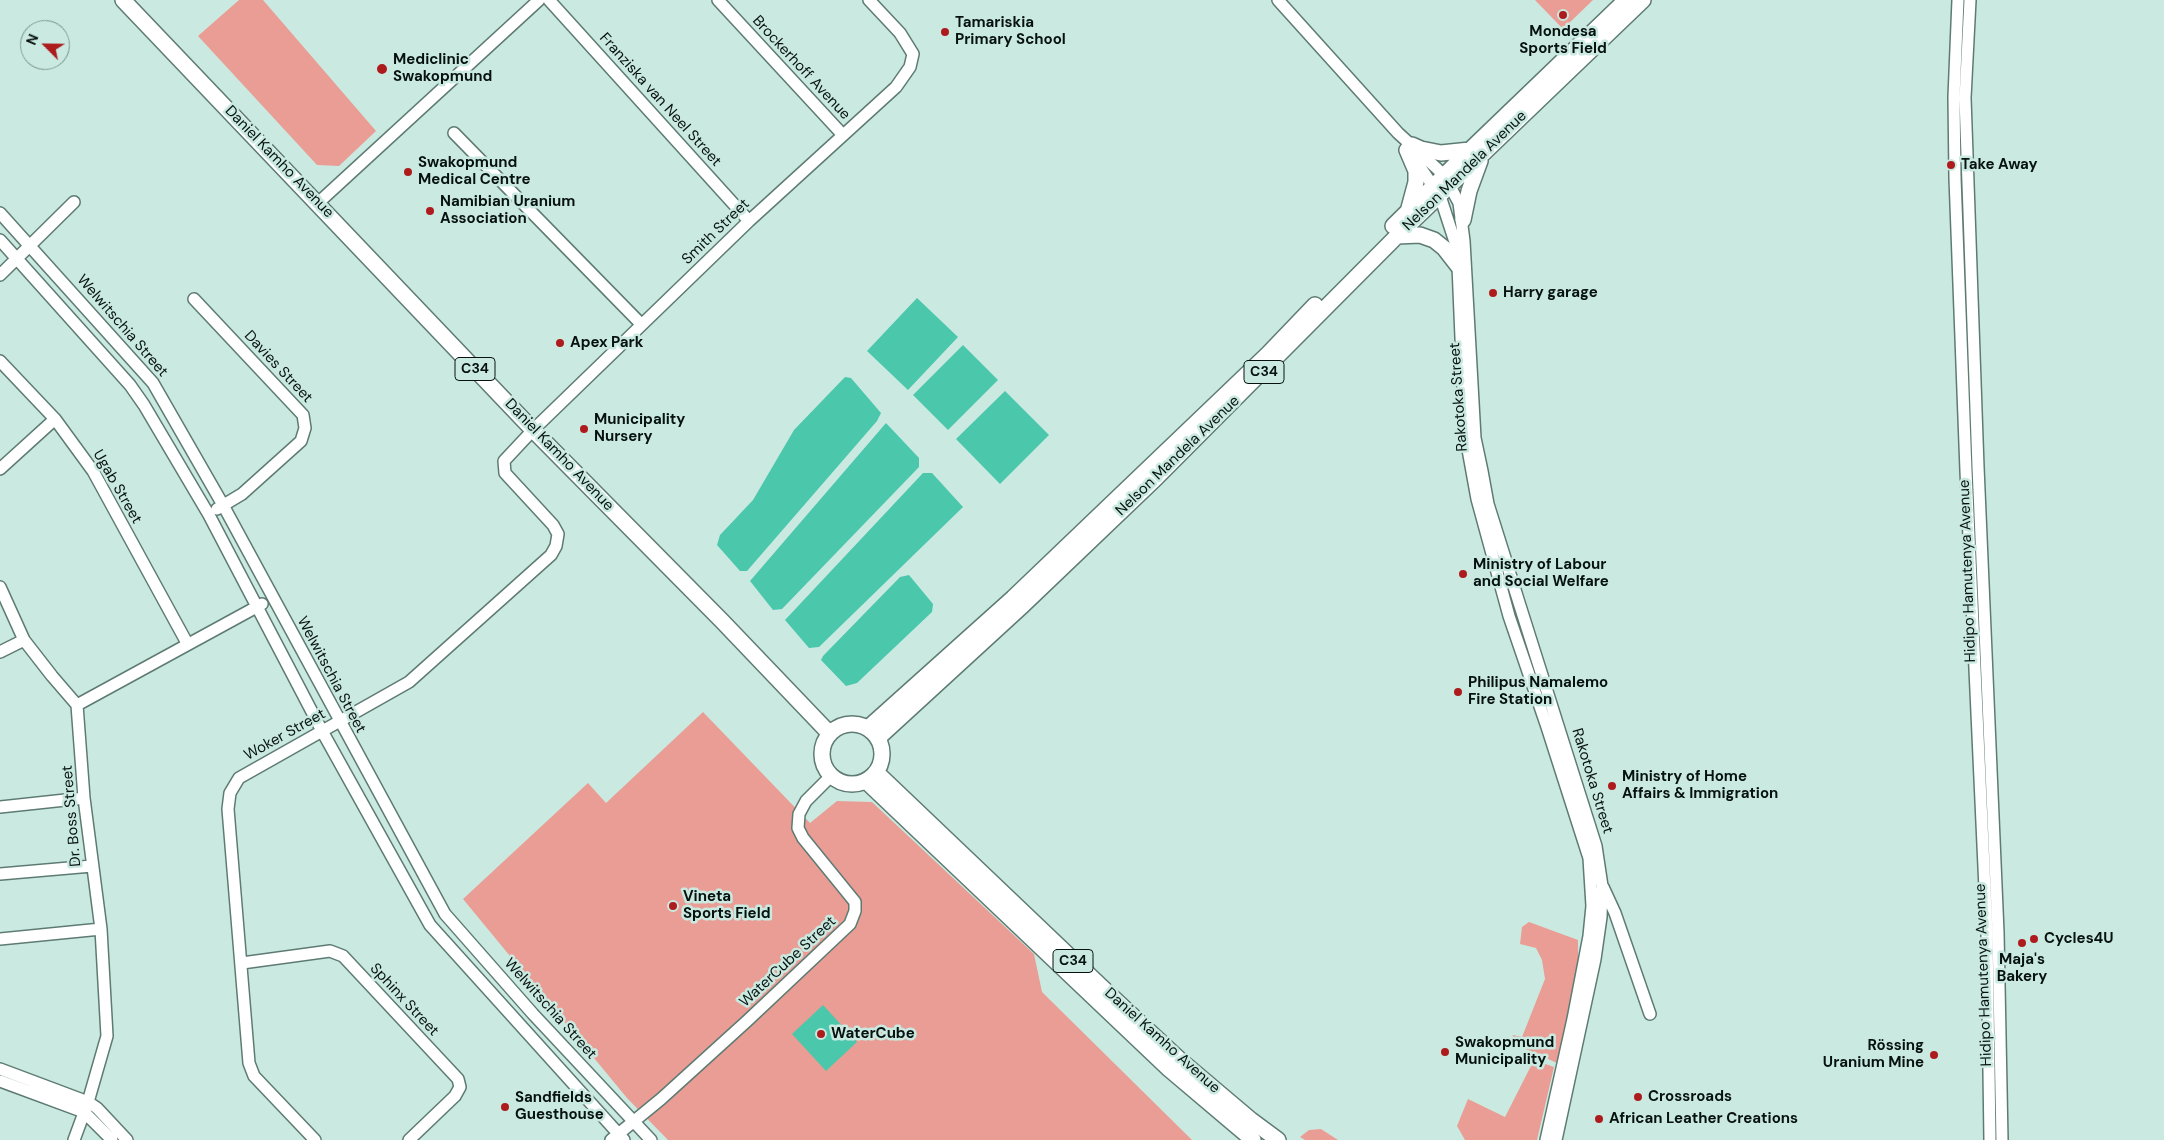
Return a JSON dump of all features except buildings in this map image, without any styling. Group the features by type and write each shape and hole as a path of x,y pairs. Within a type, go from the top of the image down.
{"main road":[{"name":"Daniel Kamho Avenue","path":"123,0 318,202 533,430 722,621 830,734"},
{"name":"Nelson Mandela Avenue","path":"873,733 1022,606 1164,470 1397,236 1442,186 1470,150 1626,0"},
{"name":"Nelson Mandela Avenue","path":"873,733 1268,354 1407,212 1485,150 1643,0"},
{"path":"1407,212 1413,197 1416,176 1410,147 1441,153 1470,150"},
{"path":"1463,220 1474,175 1485,150"},
{"path":"1397,236 1420,235 1434,240 1444,248 1458,266"},
{"path":"848,724 855,724 873,733 882,755 871,776 849,784 831,776 822,756 825,740 830,734 835,729 848,724"},
{"name":"Daniel Kamho Avenue","path":"871,776 1169,1069 1253,1140"},
{"name":"Daniel Kamho Avenue","path":"871,776 1180,1060 1251,1120 1278,1140"}],"street":[{"path":"318,202 539,0"},
{"name":"Franziska van Neel Street","path":"549,0 749,221"},
{"name":"Brockerhoff Avenue","path":"718,0 842,134"},
{"name":"Smith Street","path":"533,430 749,221 842,134 896,87 910,67 913,54 900,34 869,0"},
{"name":"Rakotoka Street","path":"1278,0 1460,204 1463,220 1475,438 1485,488 1596,846 1602,886 1601,918 1595,959 1556,1140"},
{"name":"Hidipo Hamutenya Avenue","path":"1958,0 1954,97 1955,178 1987,933 1990,1140"},
{"name":"Hidipo Hamutenya Avenue","path":"1970,0 1965,98 1978,468 1998,932 2002,1140"},
{"path":"454,133 641,324"},
{"name":"Rakotoka Street","path":"1442,186 1455,242 1458,266 1464,433 1477,499 1509,616 1589,858 1592,906 1589,936 1546,1140"},
{"path":"0,275 74,202"},
{"name":"Welwitschia Street","path":"0,213 31,245 153,383 224,505 339,722 445,914 533,1014 652,1140"},
{"path":"0,240 138,394 209,515 322,731 430,925 618,1138 634,1121"},
{"name":"Davies Street","path":"194,299 303,415 306,428 301,441 242,494 209,515"},
{"name":"Ugab Street","path":"0,361 55,419 93,471 187,643"},
{"path":"0,469 55,419"},
{"name":"Woker Street","path":"315,1140 254,1076 249,1063 228,809 230,793 239,778 409,682 551,555 556,546 558,534 553,525 504,473 503,468 504,462 510,453 533,430"},
{"path":"0,587 24,640 78,705 187,643 272,598"},
{"path":"0,652 24,640"},
{"name":"Dr. Boss Street","path":"74,1140 107,1036 101,929 84,798 78,705"},
{"name":"WaterCube Street","path":"634,1121 740,1027 850,924 855,911 855,902 803,838 798,828 799,814 806,801 831,776"},
{"path":"0,806 84,798"},
{"path":"0,874 92,866"},
{"path":"1602,886 1615,912 1650,1014"},
{"path":"0,939 101,929"},
{"name":"Sphinx Street","path":"242,963 330,951 342,956 451,1071 458,1079 460,1087 455,1096 409,1140"},
{"path":"0,1069 86,1107 112,1140"},
{"path":"0,1081 86,1107 97,1108 127,1140"}],"shaded area":[{"path":"239,0 263,0 376,131 339,166 317,165 198,36"},
{"name":"Mondesa Sports Field","path":"1535,0 1593,0 1563,29"},
{"path":"917,298 958,337 908,390 867,351"},
{"path":"963,345 998,380 948,430 913,395"},
{"path":"845,377 851,378 881,413 877,421 747,571 740,571 717,545 720,535 753,500 794,430"},
{"path":"1005,391 1049,435 1000,484 956,439"},
{"path":"886,423 919,458 919,467 782,609 773,610 750,581"},
{"path":"923,473 932,473 963,507 819,647 809,648 785,620"},
{"path":"909,575 933,604 932,612 857,683 846,686 821,660 823,656 900,577"},
{"path":"703,712 810,823 837,801 872,802 1034,954 1042,992 1192,1140 668,1140 627,1098 463,899 588,783 606,803"},
{"path":"1529,922 1578,940 1578,973 1557,1063 1510,1042 1513,1035 1522,1037 1545,979 1542,960 1536,948 1520,944 1522,927"},
{"path":"823,1005 857,1042 826,1071 792,1034"},
{"path":"1534,1060 1554,1067 1537,1140 1465,1140 1457,1126 1468,1099 1505,1117"},
{"path":"1321,1129 1338,1140 1305,1140 1300,1137 1309,1130"}],"place":[{"name":"Mondesa Sports Field","path":"1563,15"},
{"name":"Tamariskia Primary School","path":"945,32"},
{"name":"Mediclinic Swakopmund","path":"382,69"},
{"name":"Take Away","path":"1951,165"},
{"name":"Swakopmund Medical Centre","path":"408,172"},
{"name":"Namibian Uranium Association","path":"430,211"},
{"name":"Harry garage","path":"1493,293"},
{"name":"Apex Park","path":"560,343"},
{"name":"Municipality Nursery","path":"584,429"},
{"name":"Ministry of Labour and Social Welfare","path":"1463,574"},
{"name":"Philipus Namalemo Fire Station","path":"1458,692"},
{"name":"Ministry of Home Affairs & Immigration","path":"1612,786"},
{"name":"Vineta Sports Field","path":"673,906"},
{"name":"Cycles4U","path":"2034,939"},
{"name":"Maja's Bakery","path":"2022,943"},
{"name":"WaterCube","path":"821,1034"},
{"name":"Swakopmund Municipality","path":"1445,1052"},
{"name":"Rössing Uranium Mine","path":"1934,1055"},
{"name":"Crossroads","path":"1638,1097"},
{"name":"Sandfields Guesthouse","path":"505,1107"},
{"name":"African Leather Creations","path":"1599,1119"}]}
